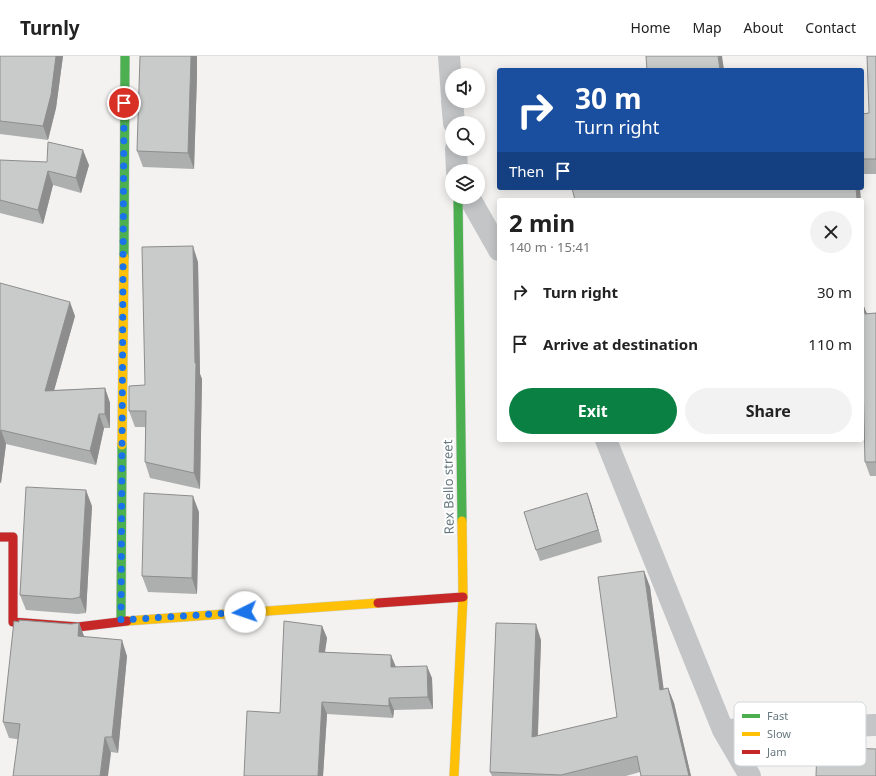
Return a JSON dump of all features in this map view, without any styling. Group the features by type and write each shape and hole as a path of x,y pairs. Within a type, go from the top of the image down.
{"street":[{"path":"121,620 125,56"},
{"path":"449,56 450,68"},
{"name":"Rex Bello street","path":"454,776 462,597 458,204"},
{"path":"473,204 497,246"},
{"path":"607,442 723,730 734,749"},
{"path":"0,537 13,537 13,622 78,627 121,620 462,597"},
{"path":"866,726 876,726"},
{"path":"723,730 734,730"},
{"path":"744,766 750,776"}],"building":[{"path":"0,56 56,56 51,95 43,126 0,121"},
{"path":"140,56 191,56 188,153 137,151"},
{"path":"646,56 718,56 720,68 647,68"},
{"path":"867,56 876,56 876,159 864,159 864,114 869,113"},
{"path":"48,142 83,150 76,178 48,171 38,210 0,200 0,160 47,162"},
{"path":"572,190 856,190 857,198 574,198"},
{"path":"193,246 196,363 194,473 145,462 146,411 129,411 129,386 145,385 142,247"},
{"path":"0,283 70,302 45,391 105,388 105,414 99,414 90,451 1,430 0,435"},
{"path":"864,307 865,314 876,313 876,462 865,462"},
{"path":"26,487 86,490 80,597 72,599 20,595"},
{"path":"144,493 193,496 192,578 142,576"},
{"path":"587,493 598,530 536,550 524,512"},
{"path":"644,571 660,690 668,688 689,776 641,776 637,756 561,775 490,772 496,623 536,624 532,737 617,717 598,577"},
{"path":"19,620 71,624 79,623 78,636 122,640 112,737 105,737 100,776 13,776 20,724 3,722 14,621 19,622"},
{"path":"284,621 322,626 319,652 391,655 391,667 427,666 428,697 389,698 389,706 322,702 318,776 244,776 247,711 280,713"},
{"path":"866,749 876,749 876,776 816,776 816,766 866,766"}],"traffic: fast":[{"path":"124,257 125,56"},
{"path":"458,204 462,521"},
{"path":"121,621 122,445"}],"traffic: slow":[{"path":"122,445 124,257"},
{"path":"454,776 463,597 462,521"},
{"path":"127,621 378,603"}],"traffic: jam":[{"path":"0,537 13,537 13,622 78,627 127,621"},
{"path":"378,603 463,597"}],"route":[{"path":"124,103 121,620 245,612"}]}
